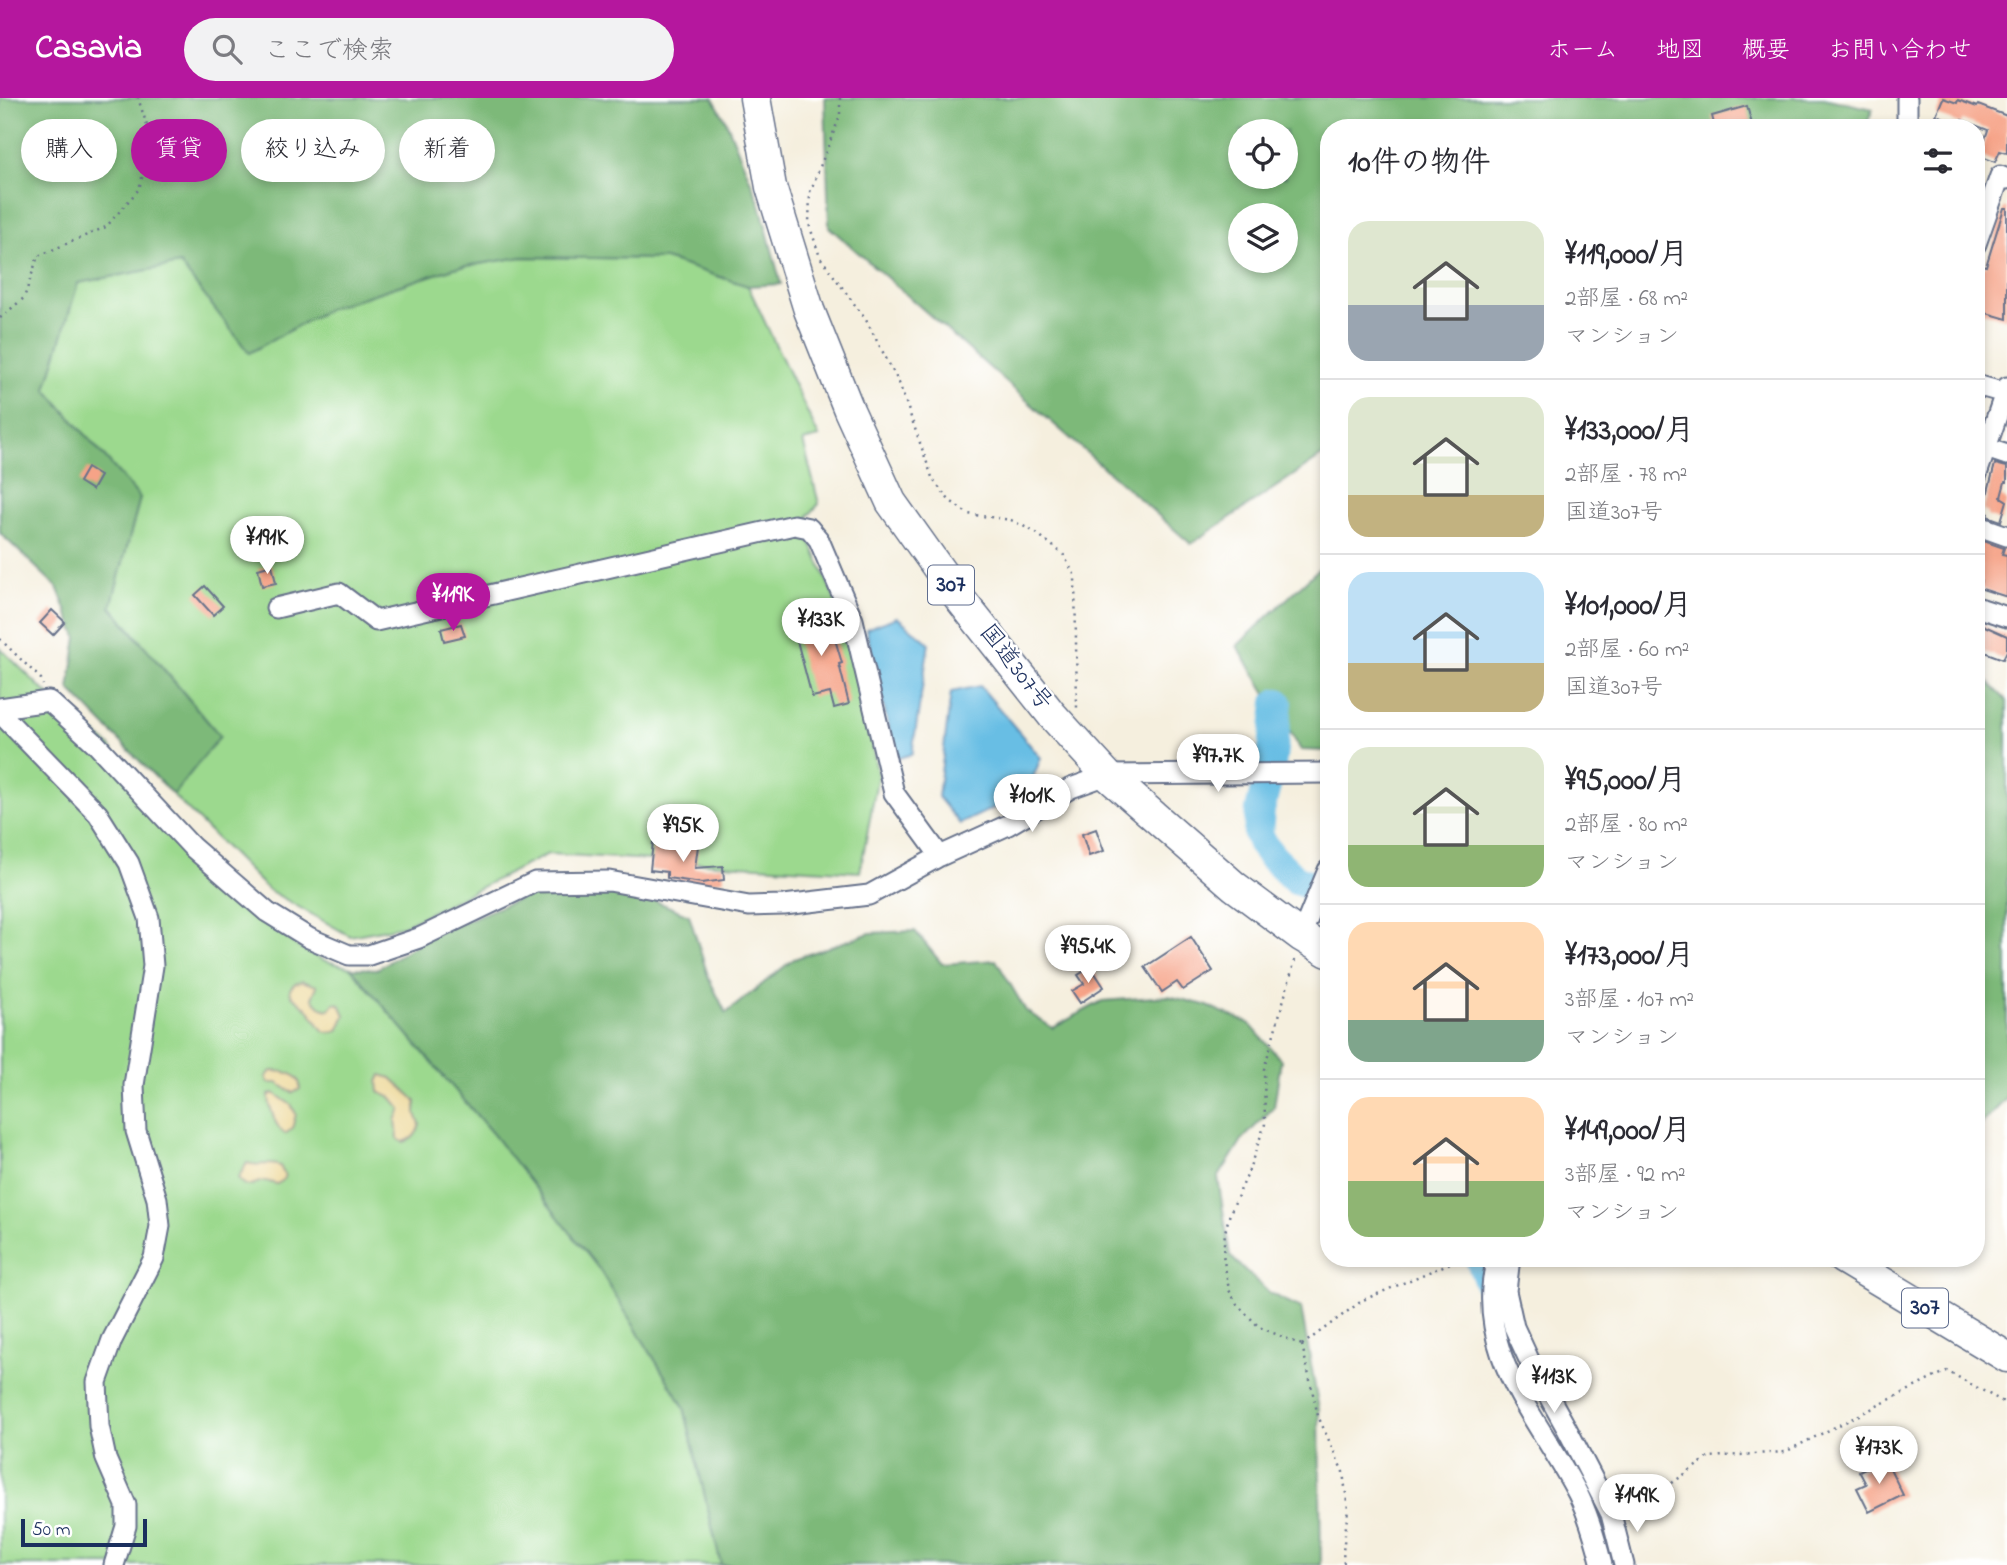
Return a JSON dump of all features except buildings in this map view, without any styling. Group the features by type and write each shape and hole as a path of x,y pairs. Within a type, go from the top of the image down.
{"highway":[{"name":"国道307号","path":"755,98 771,187 809,310 849,410 891,502 960,599 1052,715 1107,775 1234,886 1320,947"},
{"name":"307","path":"1857,1267 2007,1357"}],"street":[{"path":"1907,98 1907,119"},
{"path":"1985,218 2000,176 2007,179"},
{"path":"1985,386 2006,390 1985,444"},
{"path":"1985,452 2007,455"},
{"path":"276,608 339,593 376,621 794,525 809,528 819,540 853,620 894,793 940,856"},
{"path":"1985,528 2007,536"},
{"path":"1985,610 2007,617"},
{"path":"0,710 49,701 95,743 192,847 267,912 309,938 349,955 369,955 419,938 535,882 609,881 749,906 784,905 869,895 940,856 1007,825 1071,788 1107,775 1320,773"},
{"path":"0,710 98,814 129,863 149,918 153,966 134,1085 136,1131 157,1199 160,1226 154,1258 112,1340 97,1382 99,1426 106,1459 126,1505 126,1525 114,1565"},
{"path":"1301,936 1320,890"},
{"path":"1495,1267 1490,1306 1494,1336 1505,1364 1539,1428 1578,1494 1594,1533 1602,1565"},
{"path":"1509,1267 1506,1291 1514,1327 1611,1514 1624,1565"}],"path":[{"path":"0,318 24,298 38,256 106,227 139,189 152,141 138,98"},
{"path":"840,98 840,116 810,192 808,224 820,257 866,320 899,383 933,480 949,500 968,514 1011,520 1035,532 1063,554 1075,576 1077,742"},
{"path":"0,639 41,679 49,701"},
{"path":"1301,936 1264,1069 1265,1124 1230,1213 1223,1255 1229,1290 1237,1304 1259,1327 1302,1345"},
{"path":"1302,1345 1363,1300 1441,1267"},
{"path":"1302,1345 1318,1416 1343,1472 1348,1509 1344,1565"},
{"path":"1611,1514 1655,1494 1709,1457 1784,1452 1947,1371 2007,1404"}],"green space":[{"path":"0,98 713,98 726,121 760,204 781,284 748,286 665,259 522,257 454,268 330,308 249,353 180,264 78,283 46,389 140,498 111,607 220,736 173,795 69,689 77,637 57,587 0,533"},
{"path":"825,98 1824,98 1873,109 1869,119 1320,119 1320,457 1191,544 829,227"},
{"path":"522,257 665,259 748,286 819,437 803,441 819,504 808,516 810,540 850,636 878,775 860,872 548,854 403,926 350,936 267,889 173,795 220,736 111,606 140,498 46,389 78,283 180,264 249,353 330,308 454,268"},
{"path":"1320,568 1320,751 1301,750 1237,646"},
{"path":"0,648 41,688 110,746 160,821 244,906 301,949 323,960 351,968 492,1133 599,1269 684,1407 721,1565 0,1565"},
{"path":"1985,679 2007,701 2007,1098 1985,1121"},
{"path":"556,884 646,897 689,915 709,979 726,1013 794,959 870,933 915,931 942,964 996,960 1026,1011 1053,1028 1102,1001 1168,996 1205,1005 1249,1023 1281,1060 1274,1107 1242,1140 1218,1178 1230,1256 1269,1293 1301,1308 1319,1409 1321,1565 721,1565 684,1407 599,1269 492,1133 351,968 377,969 433,934"}],"sand":[{"path":"302,981 317,986 312,998 322,1008 329,1010 334,1003 340,1004 345,1015 338,1031 328,1032 322,1029 308,1010 291,995 290,989"},
{"path":"271,1071 287,1072 295,1076 300,1089 293,1093 277,1083 269,1083 266,1077"},
{"path":"381,1075 392,1078 416,1101 416,1114 420,1124 409,1140 403,1142 398,1139 396,1120 401,1109 392,1098 379,1092 378,1082"},
{"path":"274,1093 291,1105 296,1114 292,1129 285,1134 278,1127 271,1111 269,1095"},
{"path":"247,1163 280,1166 285,1176 277,1184 261,1181 246,1185 238,1178"}],"water":[{"path":"897,617 929,643 912,754 896,759 866,629"},
{"path":"980,686 1041,758 1027,792 960,824 938,797 951,692"}],"waterway":[{"path":"1278,703 1271,766 1260,810 1258,834 1272,857 1296,880 1320,888"},
{"path":"1483,1267 1499,1311"}]}
